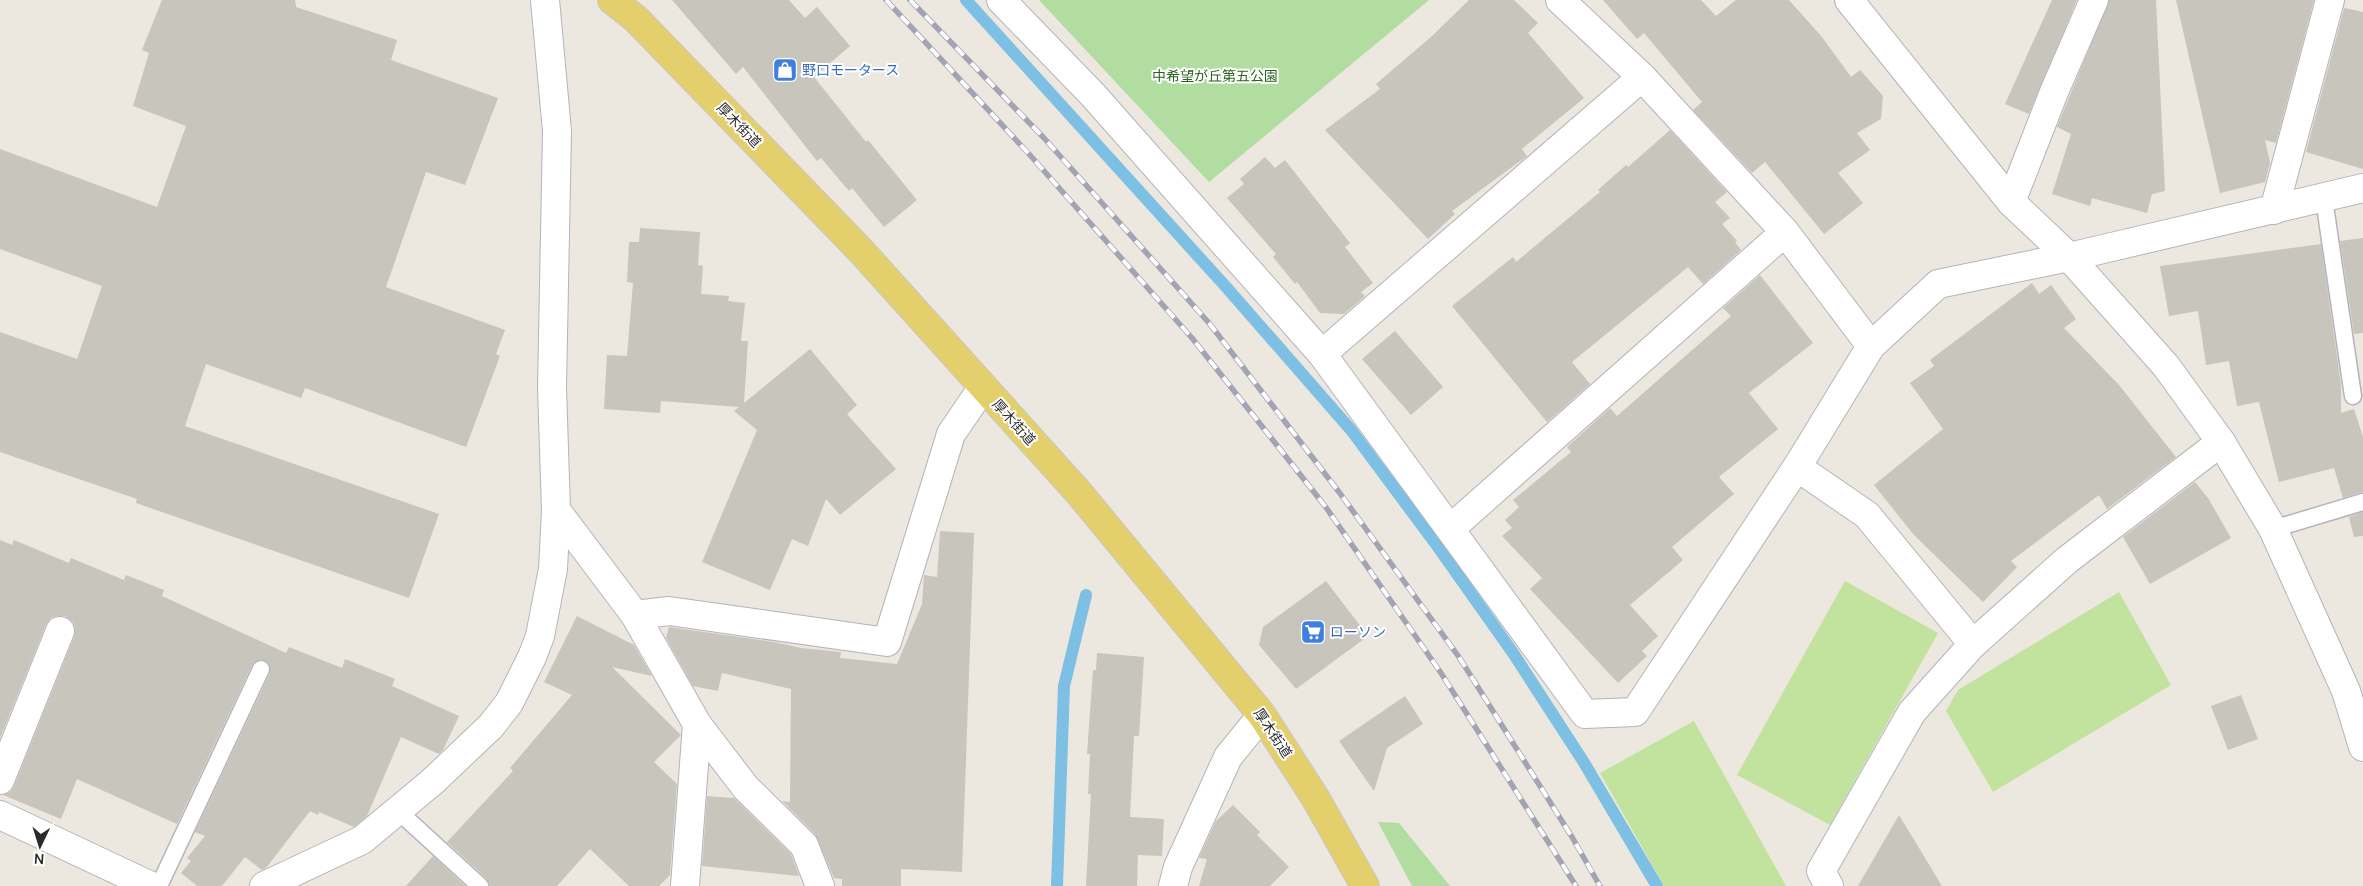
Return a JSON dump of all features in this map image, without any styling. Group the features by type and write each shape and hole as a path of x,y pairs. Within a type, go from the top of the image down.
{"main road":[{"name":"厚木街道","path":"612,0 636,19 861,251 1079,493 1262,715 1316,799 1365,886"}],"street":[{"path":"277,883 362,840 491,726 510,703 532,658 540,636 553,569 556,510 552,388 556,132 546,0"},
{"path":"1001,0 1093,95 1322,354 1585,714 1635,712 1797,467 1871,346 1938,284 2069,257 2324,199 2363,188"},
{"path":"1560,0 1642,78 1785,232 1871,346"},
{"path":"1849,0 2011,202 2069,257 2166,366 2221,442 2273,529 2346,691 2363,747"},
{"path":"2011,202 2054,92 2094,0"},
{"path":"2274,210 2330,0"},
{"path":"1322,354 1642,78"},
{"path":"1450,529 1785,232"},
{"path":"635,615 669,611 887,642 951,434 983,387"},
{"path":"1829,886 1821,872 1912,712 1972,644 2067,560 2221,442"},
{"path":"1797,467 1866,515 1972,644"},
{"path":"556,510 635,615 697,724 746,788 804,845 820,886"},
{"path":"0,780 60,631"},
{"path":"1173,886 1178,867 1228,757 1262,715"},
{"path":"685,886 697,724"},
{"path":"0,815 151,886"}],"lane":[{"path":"2324,199 2353,396"},
{"path":"2273,529 2363,502"},
{"path":"159,886 262,669"},
{"path":"397,810 480,886"}],"green space":[{"name":"中希望が丘第五公園","path":"1039,0 1429,0 1209,182"},
{"path":"1845,581 1938,633 1830,825 1737,775"},
{"path":"2119,592 2171,685 1993,792 1946,711 1958,690"},
{"path":"1694,721 1786,886 1664,886 1600,773"},
{"path":"1378,822 1399,823 1450,886 1412,886"}],"building":[{"path":"162,0 295,0 296,7 397,40 391,60 498,98 465,185 426,172 386,287 505,330 496,354 500,356 466,447 305,388 301,398 206,364 185,426 439,514 409,598 136,503 137,499 0,452 0,332 77,359 102,286 0,249 0,149 157,207 186,126 133,106 149,53 142,50"},
{"path":"672,0 789,0 805,18 817,7 850,46 814,77 866,142 868,140 917,200 884,227 852,188 849,191 821,158 817,161 743,67 736,74"},
{"path":"1469,0 1514,0 1538,23 1528,33 1584,98 1522,149 1527,156 1452,211 1455,214 1428,239 1325,130 1380,89 1376,84 1432,36"},
{"path":"1603,0 1701,0 1716,16 1736,0 1789,0 1822,37 1851,77 1860,70 1883,96 1881,119 1857,133 1870,150 1838,173 1863,203 1824,234 1765,162 1752,173 1693,110 1702,102 1644,33 1637,39"},
{"path":"2052,0 2077,0 2029,114 2005,104"},
{"path":"2109,0 2156,0 2165,191 2152,194 2147,213 2092,198 2090,206 2052,194 2071,134 2057,127"},
{"path":"2176,0 2314,0 2276,143 2265,140 2270,163 2265,182 2220,193"},
{"path":"2344,8 2363,12 2363,169 2306,152"},
{"path":"1670,130 1727,192 1715,202 1730,218 1722,224 1737,241 1735,242 1741,250 1703,284 1688,267 1572,362 1590,384 1547,422 1452,306 1513,257 1516,262 1600,192 1598,190 1626,165 1628,167"},
{"path":"1265,157 1275,168 1285,160 1350,243 1345,247 1373,283 1361,292 1365,296 1344,314 1320,313 1297,282 1295,284 1273,257 1276,254 1227,198 1244,184 1240,179"},
{"path":"640,228 700,232 698,265 703,266 701,294 729,296 728,301 745,303 741,341 748,341 744,403 810,349 857,405 847,414 896,469 840,515 826,499 808,546 792,539 770,590 702,562 757,430 734,411 739,407 661,401 660,413 604,409 607,355 627,356 633,283 627,282 629,242 639,242"},
{"path":"2363,238 2363,333 2354,334 2340,241"},
{"path":"2321,244 2341,385 2341,413 2354,409 2363,437 2363,492 2343,498 2334,468 2279,482 2259,402 2237,406 2229,361 2206,365 2198,311 2169,316 2160,266"},
{"path":"1760,275 1813,343 1749,393 1778,429 1719,477 1734,494 1672,547 1683,560 1630,605 1658,636 1642,651 1647,656 1618,683 1530,589 1542,578 1502,536 1512,528 1505,520 1519,507 1513,500 1571,452 1567,447 1610,408 1617,416 1731,316 1723,308"},
{"path":"2032,283 2039,294 2051,285 2076,319 2064,328 2119,385 2176,457 2107,509 2099,495 2011,561 2017,567 1983,602 1914,535 1874,485 1943,429 1910,383 1934,366 1930,360"},
{"path":"1395,331 1443,387 1411,415 1362,359"},
{"path":"2195,482 2208,498 2231,538 2150,584 2123,537"},
{"path":"2363,512 2363,536 2354,537 2349,517"},
{"path":"940,531 974,533 962,872 901,869 901,886 842,886 842,879 834,878 815,834 782,801 790,802 791,689 722,673 718,691 693,686 666,638 669,627 774,642 801,648 841,652 840,658 897,664 922,604 924,575 937,577"},
{"path":"0,540 12,545 14,540 69,563 71,558 124,580 126,575 164,590 162,596 286,653 289,647 342,668 345,659 395,679 392,686 459,716 443,750 439,754 401,737 367,816 354,827 319,812 318,815 310,811 266,868 262,870 245,857 222,886 197,886 181,873 191,861 187,858 205,836 195,832 270,673 269,664 261,659 252,665 177,824 77,779 61,819 3,795 10,792 14,786 74,637 75,629 73,622 65,616 51,618 46,625 0,738"},
{"name":"ローソン","path":"1326,581 1368,636 1296,689 1259,645 1263,627"},
{"path":"577,616 634,645 652,676 612,667 681,735 654,762 677,784 670,875 659,886 629,886 590,849 557,886 490,886 487,879 447,842 513,771 510,768 572,695 544,682"},
{"path":"1097,653 1144,657 1139,736 1134,736 1130,817 1164,819 1162,856 1138,855 1137,886 1086,886 1091,794 1088,794 1090,754 1087,754 1093,670 1096,670"},
{"path":"2241,695 2258,739 2228,750 2211,706"},
{"path":"1405,696 1423,724 1387,748 1374,791 1339,741"},
{"path":"707,796 734,798 791,854 799,876 702,866"},
{"path":"1233,805 1260,832 1257,835 1289,867 1270,886 1199,886 1207,859 1199,858 1216,821"},
{"path":"1899,815 1942,886 1858,886"},
{"path":"433,856 465,886 406,886"}],"waterway":[{"path":"966,0 1227,288 1351,430 1438,547 1513,653 1583,761 1657,886"},
{"path":"1057,886 1064,686 1086,595"}],"railway":[{"path":"886,0 1029,154 1192,338 1325,506 1441,673 1576,886"},
{"path":"910,0 1044,138 1209,323 1339,492 1459,657 1572,837 1600,886"}],"place":[{"name":"野口モータース","path":"785,70"},
{"name":"ローソン","path":"1313,632"}]}
